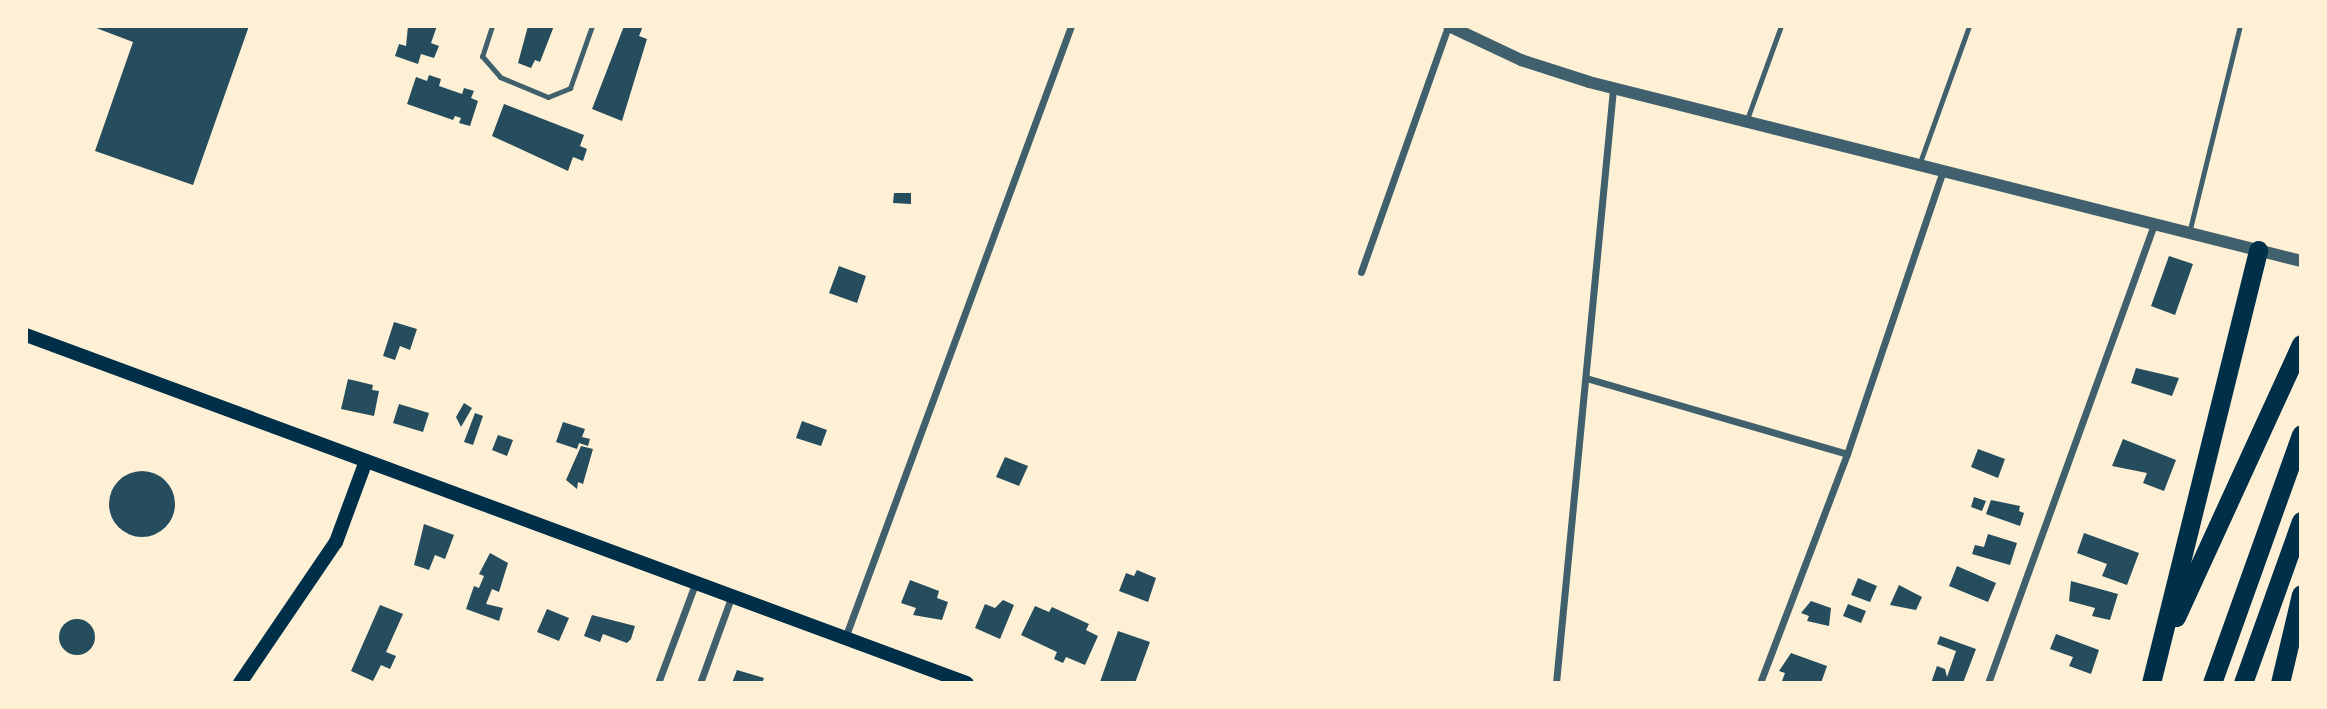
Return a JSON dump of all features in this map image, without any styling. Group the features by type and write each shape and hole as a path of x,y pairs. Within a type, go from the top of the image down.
{"highway":[{"path":"2151,683 2166,635 2186,534 2258,250"},
{"path":"2166,635 2301,344"},
{"path":"2212,683 2301,434"},
{"path":"2243,683 2301,521"},
{"path":"2280,683 2301,594"}],"main road":[{"path":"26,335 731,598 967,683"},
{"path":"240,683 336,542 366,461"}],"street":[{"path":"845,638 1071,26"},
{"path":"1361,272 1448,26 1521,60 1613,89 2301,261"},
{"path":"1556,683 1613,89"},
{"path":"1760,683 1847,454 1943,171"},
{"path":"1988,683 2154,224"},
{"path":"1586,377 1847,454"},
{"path":"659,683 695,584"},
{"path":"699,683 731,598"}],"lane":[{"path":"492,26 482,57 500,77 548,97 570,88 592,26"},
{"path":"1746,122 1781,26"},
{"path":"1919,165 1969,26"},
{"path":"2189,233 2240,26"}],"building":[{"path":"91,26 249,26 193,185 95,151 133,42"},
{"path":"408,26 437,26 431,43 439,46 434,58 421,54 418,64 395,56 399,44 406,46"},
{"path":"528,26 554,26 540,62 535,60 531,68 518,63"},
{"path":"624,26 643,26 639,36 647,39 622,121 592,109"},
{"path":"429,75 441,79 439,86 462,94 464,88 474,91 471,98 478,101 470,126 459,123 461,118 455,116 453,120 407,104 416,77 427,81"},
{"path":"504,104 584,135 580,146 587,149 583,161 573,157 568,171 492,136"},
{"path":"894,193 911,193 911,204 893,203"},
{"path":"2169,256 2193,264 2175,315 2151,306"},
{"path":"839,266 866,276 857,303 829,293"},
{"path":"394,322 417,329 410,350 400,346 395,360 383,356"},
{"path":"2136,368 2179,378 2172,396 2131,383"},
{"path":"348,379 373,385 372,390 379,391 374,416 341,409"},
{"path":"464,403 472,408 461,427 456,417"},
{"path":"399,404 429,413 423,432 393,423"},
{"path":"475,413 483,416 473,445 464,442"},
{"path":"802,421 827,430 821,446 796,438"},
{"path":"563,422 585,429 582,437 590,439 588,446 579,443 577,449 556,442"},
{"path":"498,435 513,440 507,456 492,450"},
{"path":"2123,439 2176,460 2164,491 2143,483 2147,473 2112,466"},
{"path":"581,446 593,449 583,484 578,482 577,489 566,480"},
{"path":"1978,449 2005,459 1998,478 1971,467"},
{"path":"1005,457 1028,466 1019,486 996,477"},
{"path":"135,471 149,471 161,476 170,485 175,504 173,517 166,528 149,537 135,537 123,532 114,523 109,511 109,497 114,485 123,476"},
{"path":"1974,497 1986,501 1982,511 1971,507"},
{"path":"1991,500 2020,506 2019,511 2024,513 2020,526 1986,514"},
{"path":"424,524 454,535 445,559 435,555 429,570 414,565"},
{"path":"2084,533 2139,553 2127,585 2102,576 2107,564 2077,553"},
{"path":"1988,534 2017,543 2010,565 1972,554 1975,545 1984,547"},
{"path":"490,553 508,563 499,592 492,589 486,604 503,608 499,621 466,609 474,586 479,588 484,576 479,574"},
{"path":"1957,566 1996,583 1988,602 1949,586"},
{"path":"1137,570 1156,578 1148,602 1119,591 1126,573 1134,576"},
{"path":"1858,578 1877,586 1870,602 1851,595"},
{"path":"910,580 939,591 937,598 948,602 942,620 913,615 916,608 901,603"},
{"path":"2071,581 2118,594 2110,620 2092,616 2095,608 2069,601"},
{"path":"1899,585 1922,597 1916,610 1890,605"},
{"path":"1003,600 1014,605 1000,639 975,628 985,604 995,608"},
{"path":"1811,601 1831,608 1829,626 1807,621 1809,616 1801,613"},
{"path":"1848,604 1866,611 1861,623 1843,616"},
{"path":"380,605 403,614 386,652 396,656 390,669 381,665 373,681 351,671"},
{"path":"1035,606 1049,612 1052,607 1089,624 1086,630 1098,636 1085,665 1066,657 1063,663 1054,659 1057,652 1021,635"},
{"path":"547,609 569,618 559,641 537,632"},
{"path":"592,615 635,626 631,639 627,643 603,634 600,642 584,636"},
{"path":"77,619 90,624 95,637 90,650 77,655 64,650 59,637 64,624"},
{"path":"1118,631 1150,642 1135,683 1100,682"},
{"path":"2056,634 2099,650 2091,674 2069,666 2073,657 2050,649"},
{"path":"1940,636 1976,649 1963,683 1931,683 1937,666 1945,669 1947,677 1956,651 1937,644"},
{"path":"1791,653 1827,666 1821,683 1782,681 1785,673 1779,671"},
{"path":"737,670 764,678 762,683 732,683"}]}
